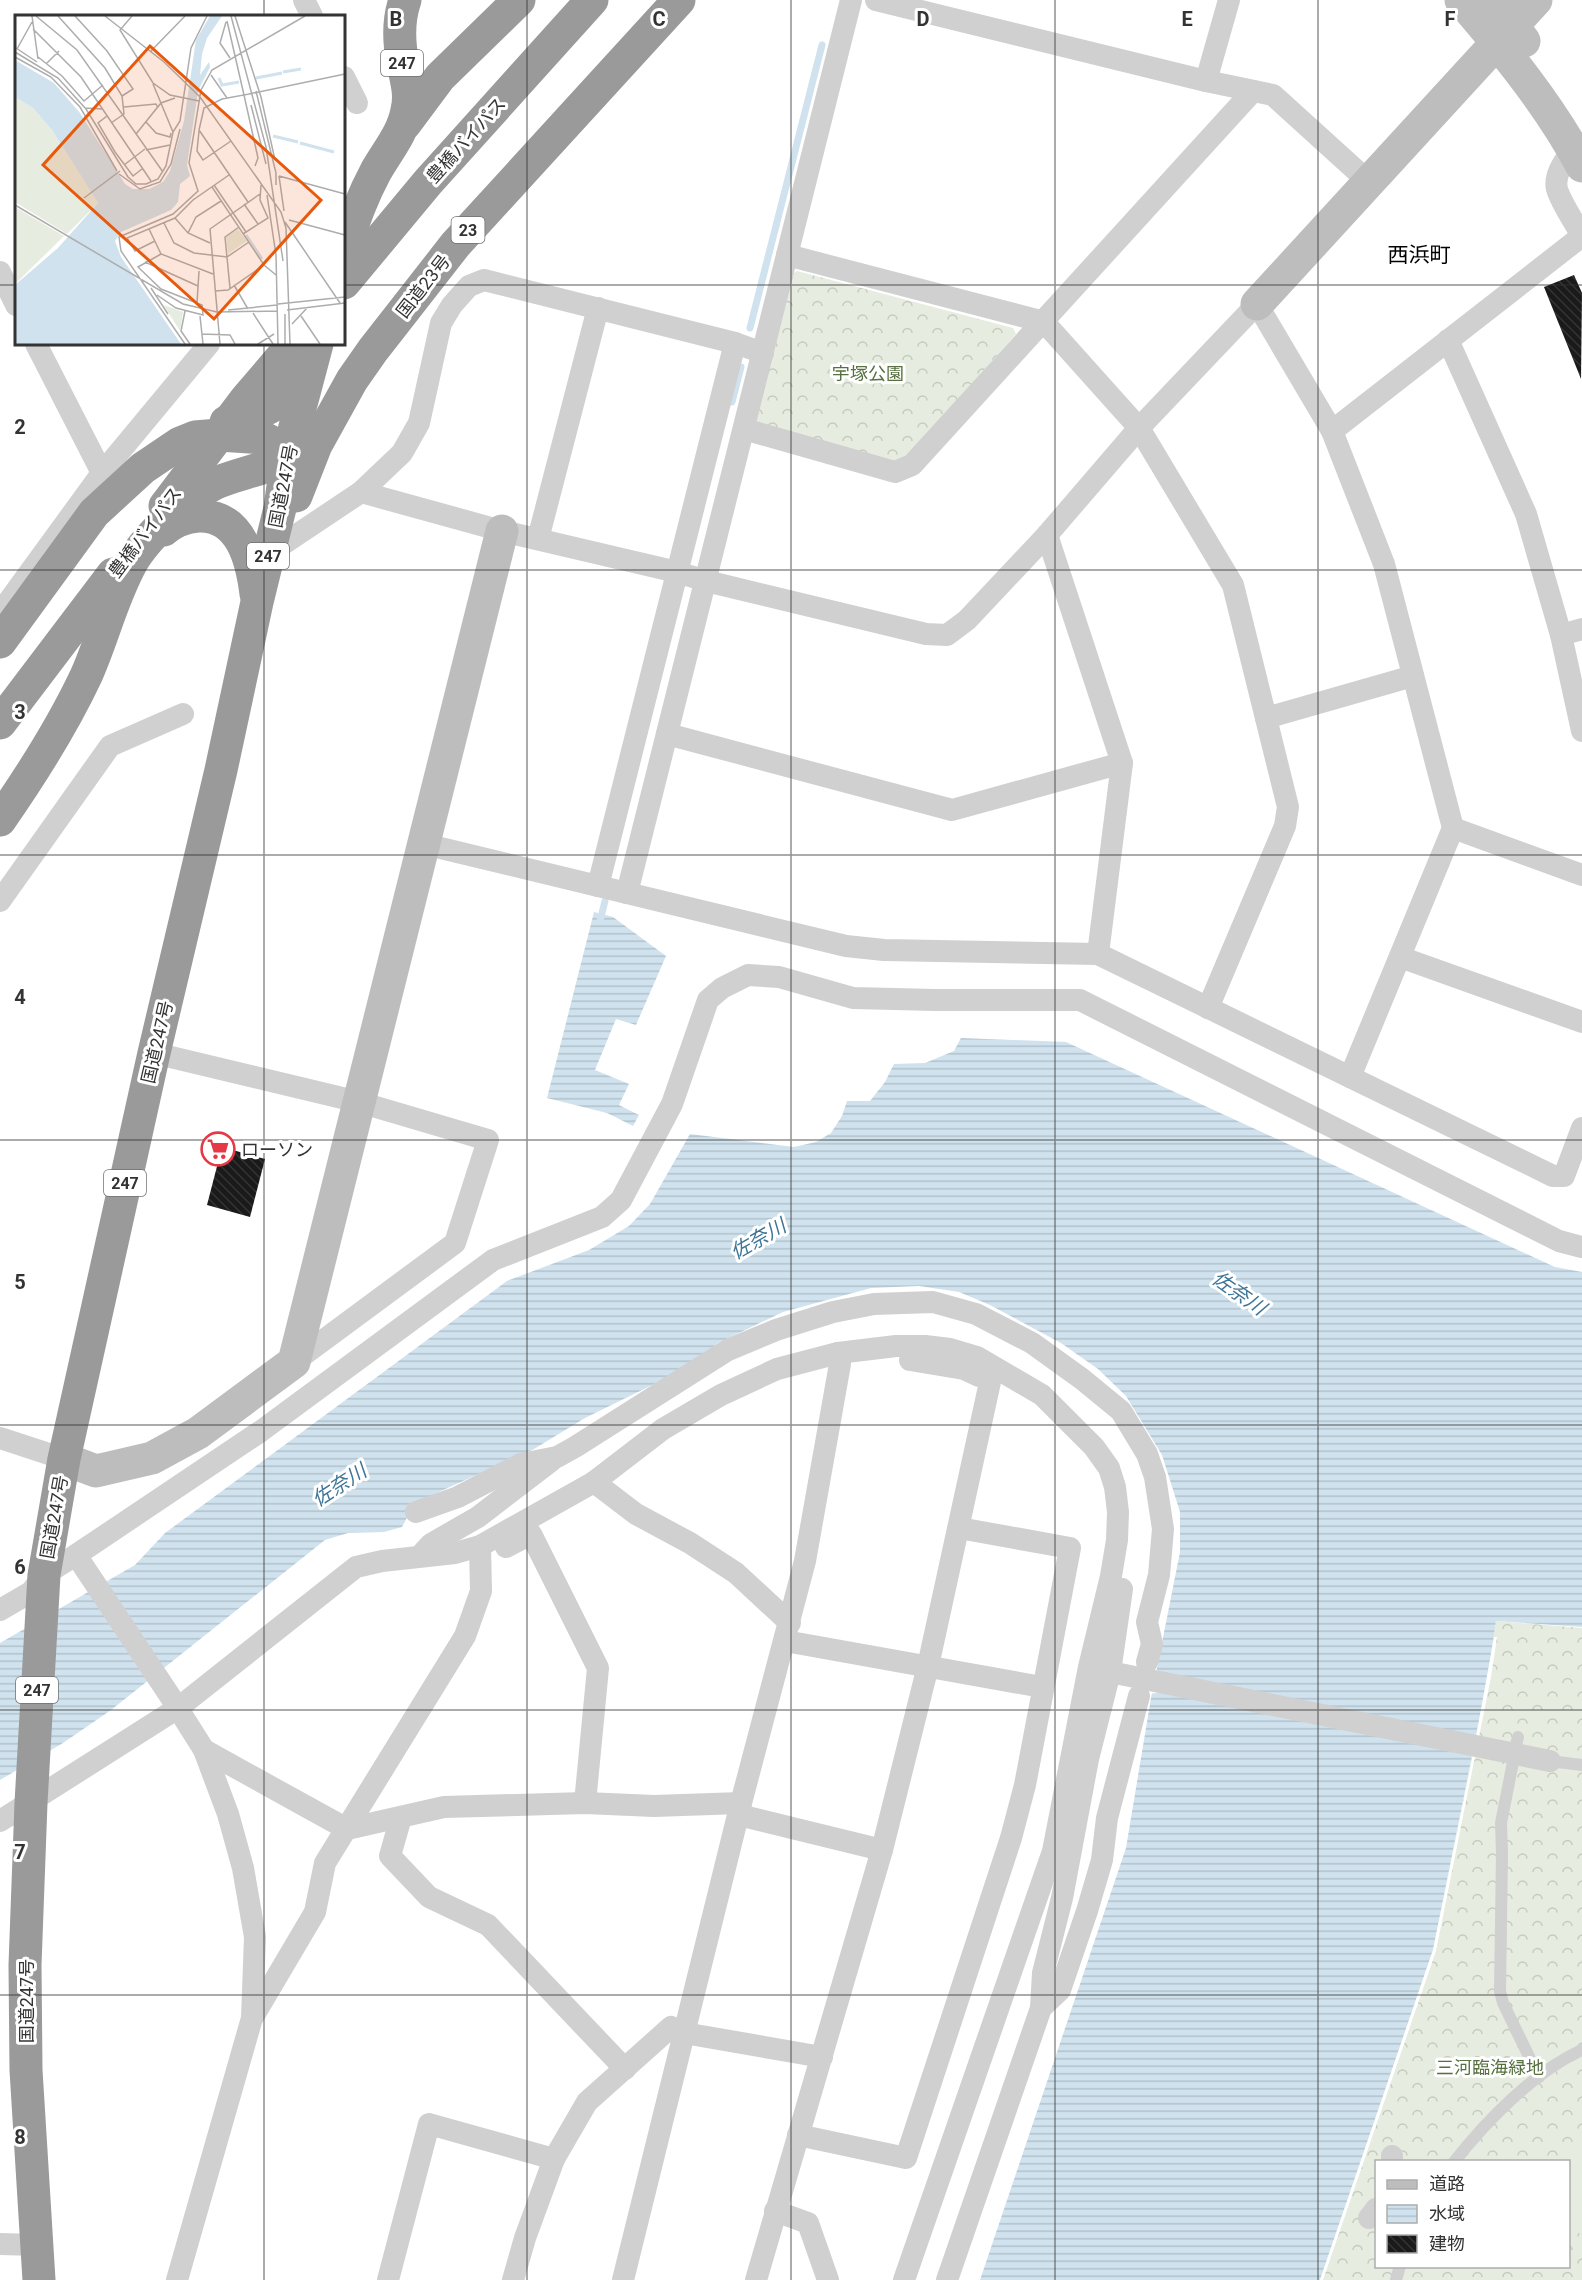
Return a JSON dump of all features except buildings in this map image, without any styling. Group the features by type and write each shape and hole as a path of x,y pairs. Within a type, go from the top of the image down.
{"highway":[{"name":"247","path":"345,248 354,217 375,172 404,125 408,106 408,90 400,46 402,8 405,0"},
{"path":"404,125 440,77 519,0"},
{"name":"豊橋バイパス","path":"345,263 418,174 576,0"},
{"name":"豊橋バイパス","path":"345,282 428,182 592,0"},
{"name":"国道23号","path":"297,489 316,445 352,380 455,245 679,0"},
{"path":"0,820 46,753 86,675 121,586 140,552 165,521 192,498 214,484 287,457 307,438 328,399 367,343 455,245"},
{"name":"豊橋バイパス","path":"0,699 237,392 276,345"},
{"path":"0,642 94,513 143,468 180,443 228,421 254,415 277,405 296,384 308,347"},
{"name":"豊橋バイパス","path":"0,723 246,399 308,347"},
{"name":"国道247号","path":"39,2280 26,2058 25,1965 31,1793 43,1586 64,1459 154,1053 280,508 287,457 308,347"},
{"path":"195,437 227,435 264,438 277,445 296,470 297,489"},
{"name":"国道247号","path":"221,770 297,489"},
{"path":"140,552 177,521 194,517 218,518 238,536 250,560 257,602"}],"street":[{"path":"304,0 312,15"},
{"path":"627,893 851,0"},
{"path":"876,0 1206,81 1273,95 1370,183"},
{"path":"1206,81 1229,0"},
{"path":"1332,431 1582,236 1557,188 1558,173 1580,147 1545,69 1505,33 1461,0"},
{"path":"1492,0 1505,33"},
{"path":"361,492 502,531 677,572 706,581 926,634 947,635 967,620 1047,535 1139,428 1370,183 1536,0"},
{"path":"345,79 357,103"},
{"path":"744,429 895,472 912,465 1253,91"},
{"path":"787,255 1044,322 1139,428 1233,585 1288,807 1285,826 1208,1008"},
{"path":"0,272 15,303"},
{"path":"283,544 361,492 402,453 419,423 441,323 452,304 469,286 484,280 763,352"},
{"path":"1257,304 1332,431 1384,564 1454,828 1350,1077"},
{"path":"538,539 598,308"},
{"path":"1448,340 1526,514 1571,632 1582,731"},
{"path":"598,886 735,343"},
{"path":"37,345 102,473"},
{"path":"0,613 102,473 208,345"},
{"path":"294,1362 502,531"},
{"path":"1047,535 1122,763 1098,954"},
{"path":"1266,718 1413,676"},
{"path":"0,901 110,746 183,714"},
{"path":"667,734 952,810 1122,763"},
{"path":"1454,828 1582,875"},
{"path":"424,844 855,947 884,950 1098,954 1553,1176 1564,1176 1582,1128"},
{"path":"1400,957 1582,1022"},
{"path":"0,1610 43,1586 79,1561 494,1260 603,1217 621,1200 672,1104 708,1000 722,988 748,975 778,977 853,998 1080,1000 1559,1241 1582,1247"},
{"path":"0,1438 96,1471 152,1458 198,1433 455,1242 488,1140 359,1102 154,1053"},
{"path":"420,1556 431,1544 478,1517 557,1457 575,1448 728,1350 776,1330 833,1312 873,1304 933,1302 976,1314 1032,1343 1082,1379 1121,1411 1146,1454 1155,1477 1162,1529 1159,1575 1147,1622 1152,1644 1140,1678 1107,1818 1102,1860 1060,1990 1041,2007"},
{"path":"480,1551 594,1482 663,1429 721,1395 777,1369 839,1359 896,1346 950,1349 977,1357 1042,1395 1094,1447 1109,1468 1115,1487 1118,1512 1117,1540 1088,1759 1062,1898 1043,1973 1041,2007 947,2280"},
{"path":"839,1359 913,1360 964,1368 1025,1401 1052,1423 1095,1472 1102,1496 1102,1524 1117,1540"},
{"path":"623,2280 740,1809 805,1561 839,1359"},
{"path":"756,2280 882,1850 928,1666 990,1382"},
{"path":"416,1512 458,1497 521,1464 557,1457"},
{"path":"594,1482 636,1514 690,1543 736,1573 788,1632 928,1666 1042,1688"},
{"path":"798,2135 906,2158 1011,1838 1025,1785 1070,1548 959,1528"},
{"path":"0,1821 31,1793 174,1702 356,1567 382,1561 506,1547 531,1534 598,1668 585,1803"},
{"path":"252,2018 315,1912 325,1863 465,1636 481,1591 480,1551"},
{"path":"79,1561 204,1750 228,1814 243,1868 255,1937 252,2018 177,2280"},
{"path":"1099,1670 1550,1761"},
{"path":"904,2280 1053,1851 1099,1670"},
{"path":"204,1750 347,1829 444,1807 585,1803 740,1809 882,1850"},
{"path":"401,1817 390,1856 429,1897 488,1925 625,2069"},
{"path":"513,2280 525,2238 554,2159 587,2102 671,2027 684,2033 822,2057"},
{"path":"388,2280 429,2124 554,2159"},
{"path":"776,2211 808,2223 828,2280"},
{"path":"0,2244 36,2245"}],"lane":[{"path":"1513,1761 1500,1823 1502,1853 1500,1991 1503,2003 1539,2076"},
{"path":"1550,1761 1582,1765"},
{"path":"1456,2160 1484,2128 1539,2076 1568,2056 1582,2050"}],"green space":[{"name":"宇塚公園","path":"797,271 1013,328 1016,334 904,460 894,464 758,423 755,417 790,275"},
{"name":"三河臨海緑地","path":"1496,1621 1582,1628 1582,2280 1320,2280 1433,1950 1488,1676"},
{"path":"1582,2147 1582,2236 1570,2222 1570,2160 1567,2160"}],"water":[{"path":"594,912 613,917 666,956 636,1025 616,1019 595,1070 629,1084 619,1105 639,1115 633,1126 607,1113 547,1098"},
{"name":"佐奈川","path":"961,1038 1066,1042 1555,1267 1582,1272 1582,1627 1496,1621 1488,1676 1433,1950 1320,2280 980,2280 1126,1848 1151,1698 1180,1552 1180,1512 1162,1455 1126,1396 1098,1369 1061,1343 990,1305 959,1292 919,1286 871,1288 783,1312 718,1343 687,1368 585,1418 534,1449 413,1506 402,1527 384,1532 348,1533 325,1540 111,1710 63,1743 0,1780 0,1643 135,1565 165,1533 507,1281 589,1250 629,1226 650,1204 690,1134 794,1147 816,1142 831,1133 842,1116 847,1101 870,1101 885,1082 894,1064 925,1063 954,1051"}],"pier":[{"path":"1494,1637 1497,1637 1491,1677 1436,1951 1323,2280 1320,2280 1433,1950 1473,1754 1164,1692 1149,1694 1154,1668 1168,1677 1476,1737"}],"waterway":[{"path":"750,328 822,45"},
{"path":"732,402 741,367"},
{"path":"600,921 605,901"}],"place":[{"name":"ローソン","path":"218,1149"}],"district":[{"name":"西浜町","path":"1419,255"}]}
